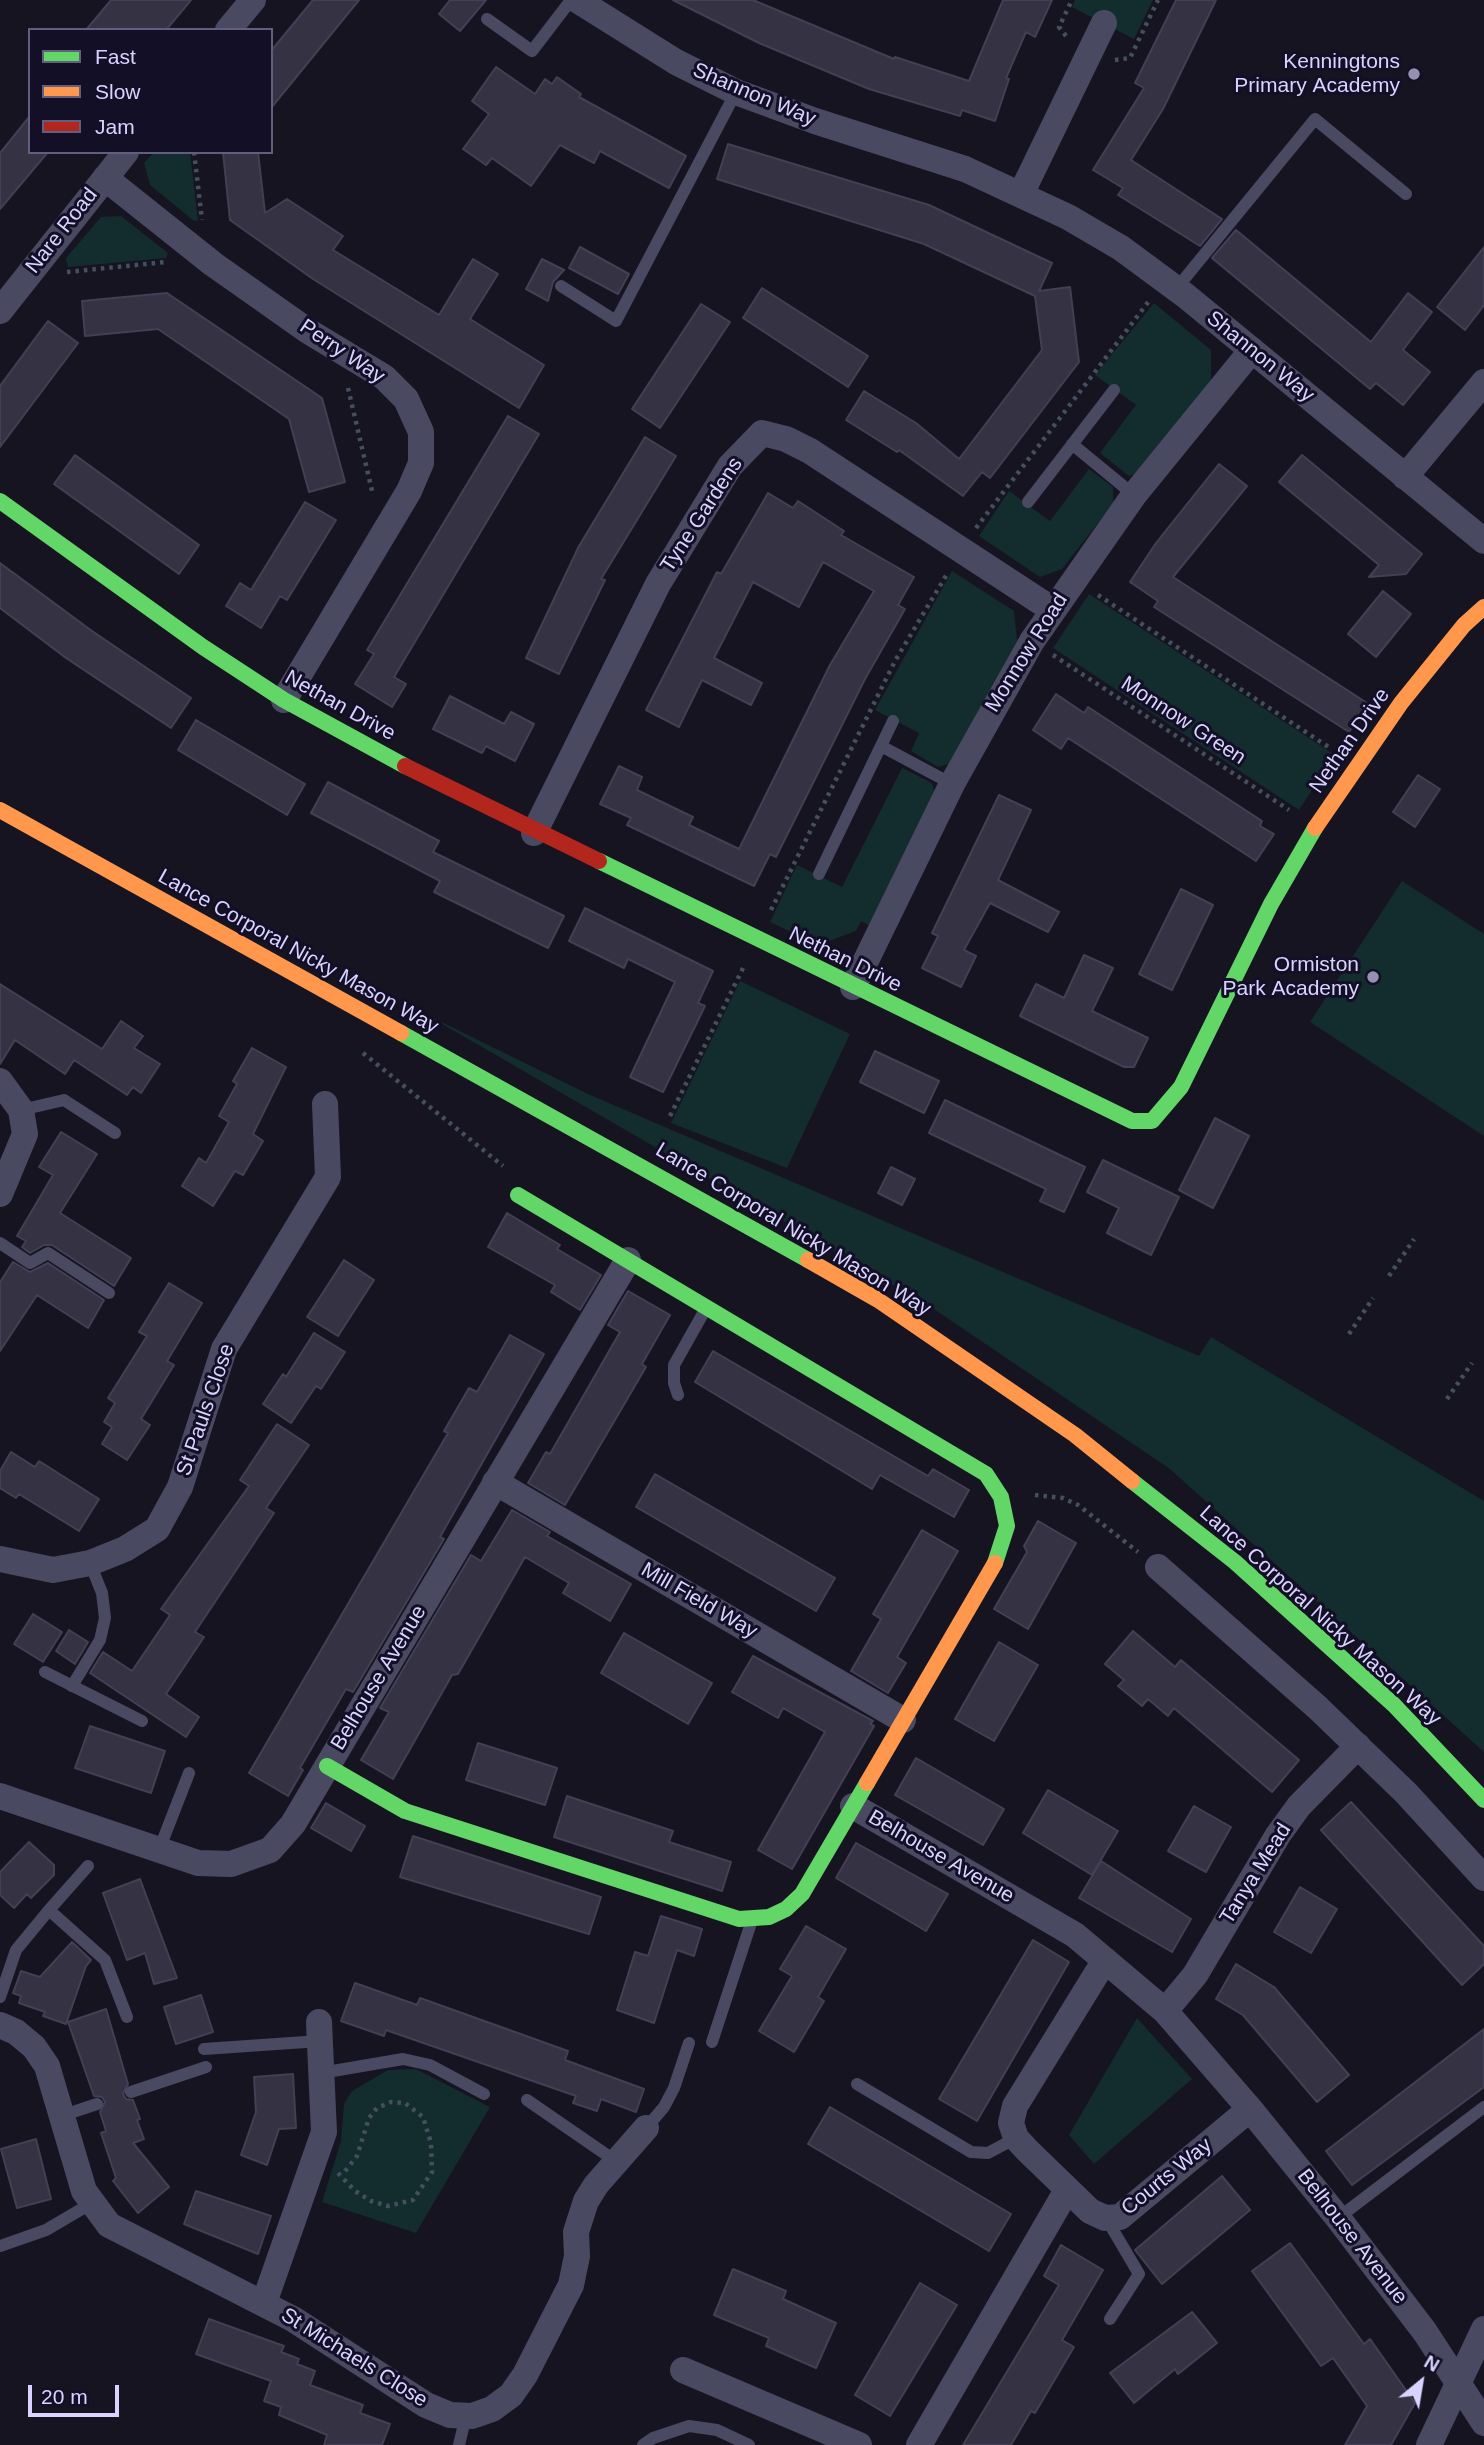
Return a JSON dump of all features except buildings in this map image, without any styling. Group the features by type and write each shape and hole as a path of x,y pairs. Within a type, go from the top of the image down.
{"street":[{"path":"230,28 253,0"},
{"name":"Shannon Way","path":"592,4 676,62 736,92 814,121 905,148 1021,194 1121,248 1252,351 1484,541"},
{"path":"1021,194 1104,23"},
{"name":"Nare Road","path":"0,311 124,154"},
{"name":"Perry Way","path":"104,177 207,258 339,350 384,377 406,399 421,432 421,463 382,537 285,700"},
{"name":"Monnow Road","path":"853,987 952,784 1032,641 1073,579 1135,495 1252,351"},
{"path":"1405,477 1484,382"},
{"name":"Tyne Gardens","path":"534,833 658,584 730,466 762,433 786,439 810,452 1053,610"},
{"name":"Nethan Drive","path":"0,501 128,596 285,700 534,833 1132,1121 1152,1121 1181,1087 1242,960 1316,827 1356,765 1464,625 1473,620 1484,607"},
{"name":"Lance Corporal Nicky Mason Way","path":"0,810 878,1300 1075,1435 1235,1562 1394,1705 1484,1800"},
{"path":"0,1082 21,1110 25,1134 18,1158 0,1194"},
{"name":"St Pauls Close","path":"0,1559 53,1570 90,1563 125,1549 157,1529 180,1487 224,1349 328,1177 324,1104"},
{"path":"519,1195 986,1474 1001,1497 1007,1526 1000,1554 853,1806"},
{"name":"Belhouse Avenue","path":"628,1259 327,1766 405,1811 739,1919 769,1917 786,1909 802,1894 853,1806 1075,1935 1165,2011 1250,2109 1338,2218 1425,2332 1484,2423"},
{"name":"Mill Field Way","path":"495,1482 903,1720"},
{"path":"1158,1567 1358,1746 1484,1878"},
{"name":"Tanya Mead","path":"1165,2011 1195,1975 1278,1835 1299,1806 1358,1746"},
{"path":"0,1796 198,1863 232,1864 270,1850 293,1824 327,1766"},
{"path":"1016,2138 1011,2123 1015,2106 1105,1960"},
{"name":"St Michaels Close","path":"0,2025 16,2032 47,2066 85,2191 109,2225 293,2319 426,2405 450,2415 466,2416"},
{"name":"St Michaels Close","path":"264,2303 324,2132 320,2032"},
{"name":"Courts Way","path":"1016,2138 1090,2211 1105,2218 1120,2217 1250,2109"},
{"path":"466,2416 492,2409 511,2395 525,2375 571,2285 577,2256 576,2232 582,2210 596,2185 646,2128"},
{"path":"919,2445 1067,2190"},
{"path":"1429,2445 1484,2329"},
{"path":"683,2370 859,2445"}],"lane":[{"path":"487,19 532,51 571,0"},
{"path":"561,286 616,321 736,92"},
{"path":"1170,285 1315,119 1406,194"},
{"path":"1028,502 1114,390"},
{"path":"1072,444 1135,495"},
{"path":"819,874 892,721"},
{"path":"881,746 952,784"},
{"path":"21,1110 64,1100 115,1133"},
{"path":"0,1243 30,1263 48,1253 109,1293"},
{"path":"678,1395 674,1383 674,1365 707,1307"},
{"path":"72,1686 100,1640 105,1618 102,1594 90,1563"},
{"path":"45,1672 142,1721"},
{"path":"159,1850 189,1773"},
{"path":"0,1997 16,1950 88,1866"},
{"path":"50,1910 104,1960 127,2017"},
{"path":"712,2042 752,1919"},
{"path":"204,2049 320,2032"},
{"path":"646,2128 664,2107 674,2088 689,2043"},
{"path":"321,2073 403,2059 430,2065 484,2094"},
{"path":"131,2092 206,2067"},
{"path":"858,2084 971,2152 988,2153 1016,2138"},
{"path":"527,2100 617,2162"},
{"path":"61,2116 97,2104"},
{"path":"1338,2218 1484,2106"},
{"path":"0,2246 46,2230 92,2203"},
{"path":"1105,2218 1139,2274 1110,2319"},
{"path":"459,2445 466,2416"},
{"path":"643,2445 653,2438 689,2426 717,2430 749,2445"}],"path":[{"path":"28,275 207,258 194,154"},
{"path":"670,1116 895,661 961,550 1104,357 1170,285"},
{"path":"339,350 382,537"},
{"path":"1073,579 1356,765"},
{"name":"Monnow Green","path":"1032,641 1316,827"},
{"path":"361,1051 499,1160 519,1195"},
{"path":"1388,1276 1414,1239"},
{"path":"1349,1334 1373,1298"},
{"path":"1447,1399 1472,1363"},
{"path":"1001,1497 1043,1494 1070,1502 1158,1567"},
{"path":"314,2166 342,2175 355,2191 371,2201 388,2206 413,2200 432,2172 430,2143 424,2117 405,2103 391,2102 377,2108 369,2118 363,2144 357,2156 342,2175"}],"green space":[{"path":"1075,0 1153,0 1134,39 1072,7"},
{"path":"152,154 190,154 198,220 194,221 150,185 144,163"},
{"path":"121,216 168,253 166,258 68,267 66,258 101,217"},
{"path":"1154,303 1211,350 1211,382 1136,474 1129,476 1100,453 1136,405 1095,375"},
{"path":"1089,469 1113,487 1113,504 1062,569 1040,577 979,536 1009,491 1050,521"},
{"path":"952,571 1014,611 1017,641 949,764 938,767 911,751 919,733 875,710"},
{"path":"1089,594 1335,755 1299,810 1053,648"},
{"path":"902,768 932,783 935,793 870,926 861,921 856,931 818,945 770,922 797,865 842,887"},
{"path":"1402,881 1484,934 1484,1136 1310,1022"},
{"path":"740,981 850,1034 787,1168 671,1123"},
{"path":"425,1014 588,1094 1199,1356 1211,1337 1484,1501 1484,1752 1170,1469 928,1305"},
{"path":"1137,2018 1192,2079 1094,2164 1069,2135"},
{"path":"416,2069 490,2107 416,2233 322,2202 341,2141 344,2104 352,2091 388,2070"}],"traffic: fast":[{"path":"0,501 203,647 284,700 405,766"},
{"path":"599,861 1132,1121 1152,1121 1181,1087 1271,904 1315,828"},
{"path":"401,1033 808,1260"},
{"path":"518,1195 986,1474 1001,1497 1007,1526 995,1563"},
{"path":"1132,1481 1235,1562 1394,1705 1484,1800"},
{"path":"327,1766 405,1811 739,1919 769,1917 786,1909 802,1894 867,1783"}],"traffic: slow":[{"path":"1315,828 1401,703 1464,625 1484,607"},
{"path":"0,810 401,1033"},
{"path":"808,1260 878,1300 1075,1435 1132,1481"},
{"path":"867,1783 995,1563"}],"traffic: jam":[{"path":"405,766 599,861"}],"place":[{"name":"Kenningtons Primary Academy","path":"1414,74"},
{"name":"Ormiston Park Academy","path":"1373,977"}]}
